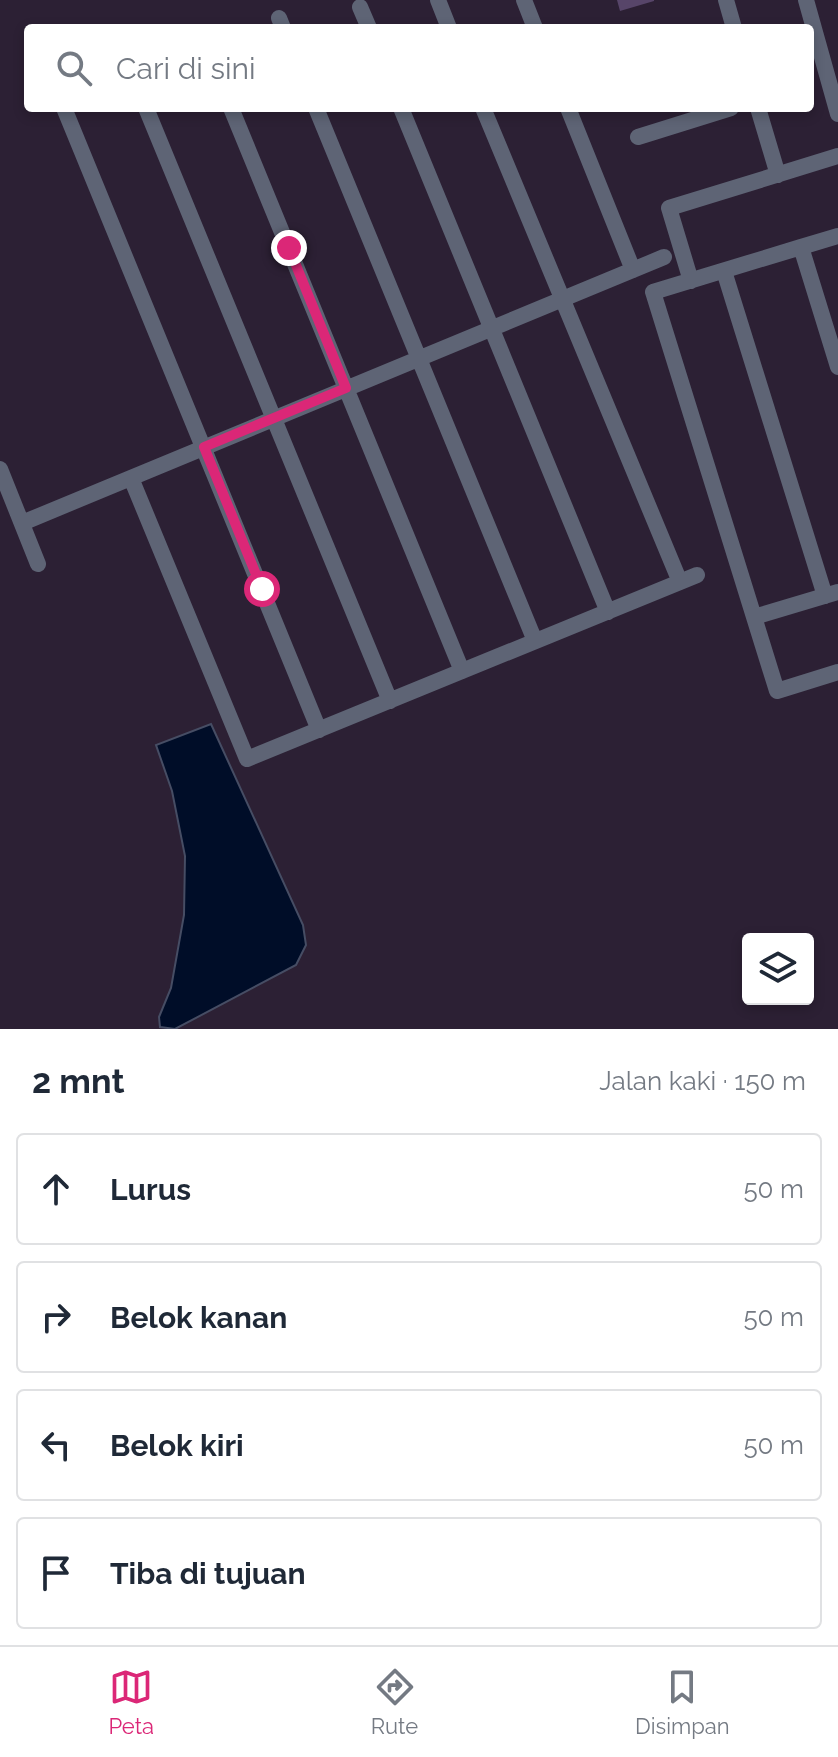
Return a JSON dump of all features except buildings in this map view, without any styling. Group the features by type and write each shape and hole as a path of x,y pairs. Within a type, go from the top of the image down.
{"street":[{"path":"438,0 447,24"},
{"path":"524,0 533,24"},
{"path":"726,0 730,24"},
{"path":"806,0 813,24"},
{"path":"360,7 367,24"},
{"path":"814,28 838,114"},
{"path":"66,112 319,730"},
{"path":"148,112 390,701"},
{"path":"233,112 462,671"},
{"path":"318,112 535,641"},
{"path":"403,112 608,612"},
{"path":"485,112 680,582"},
{"path":"570,112 633,270"},
{"path":"638,137 718,112"},
{"path":"759,112 778,175"},
{"path":"691,281 669,208 838,156"},
{"path":"838,236 653,292 777,691 838,672"},
{"path":"801,247 838,367"},
{"path":"22,523 664,257"},
{"path":"724,271 832,594 754,617"},
{"path":"0,469 38,564"},
{"path":"131,478 247,759 697,575"}],"water":[{"path":"211,724 303,925 306,945 296,965 175,1029 160,1027 159,1017 171,988 184,915 185,856 172,791 156,745"}],"route":[{"path":"262,589 204,447 346,388 289,248"}]}
